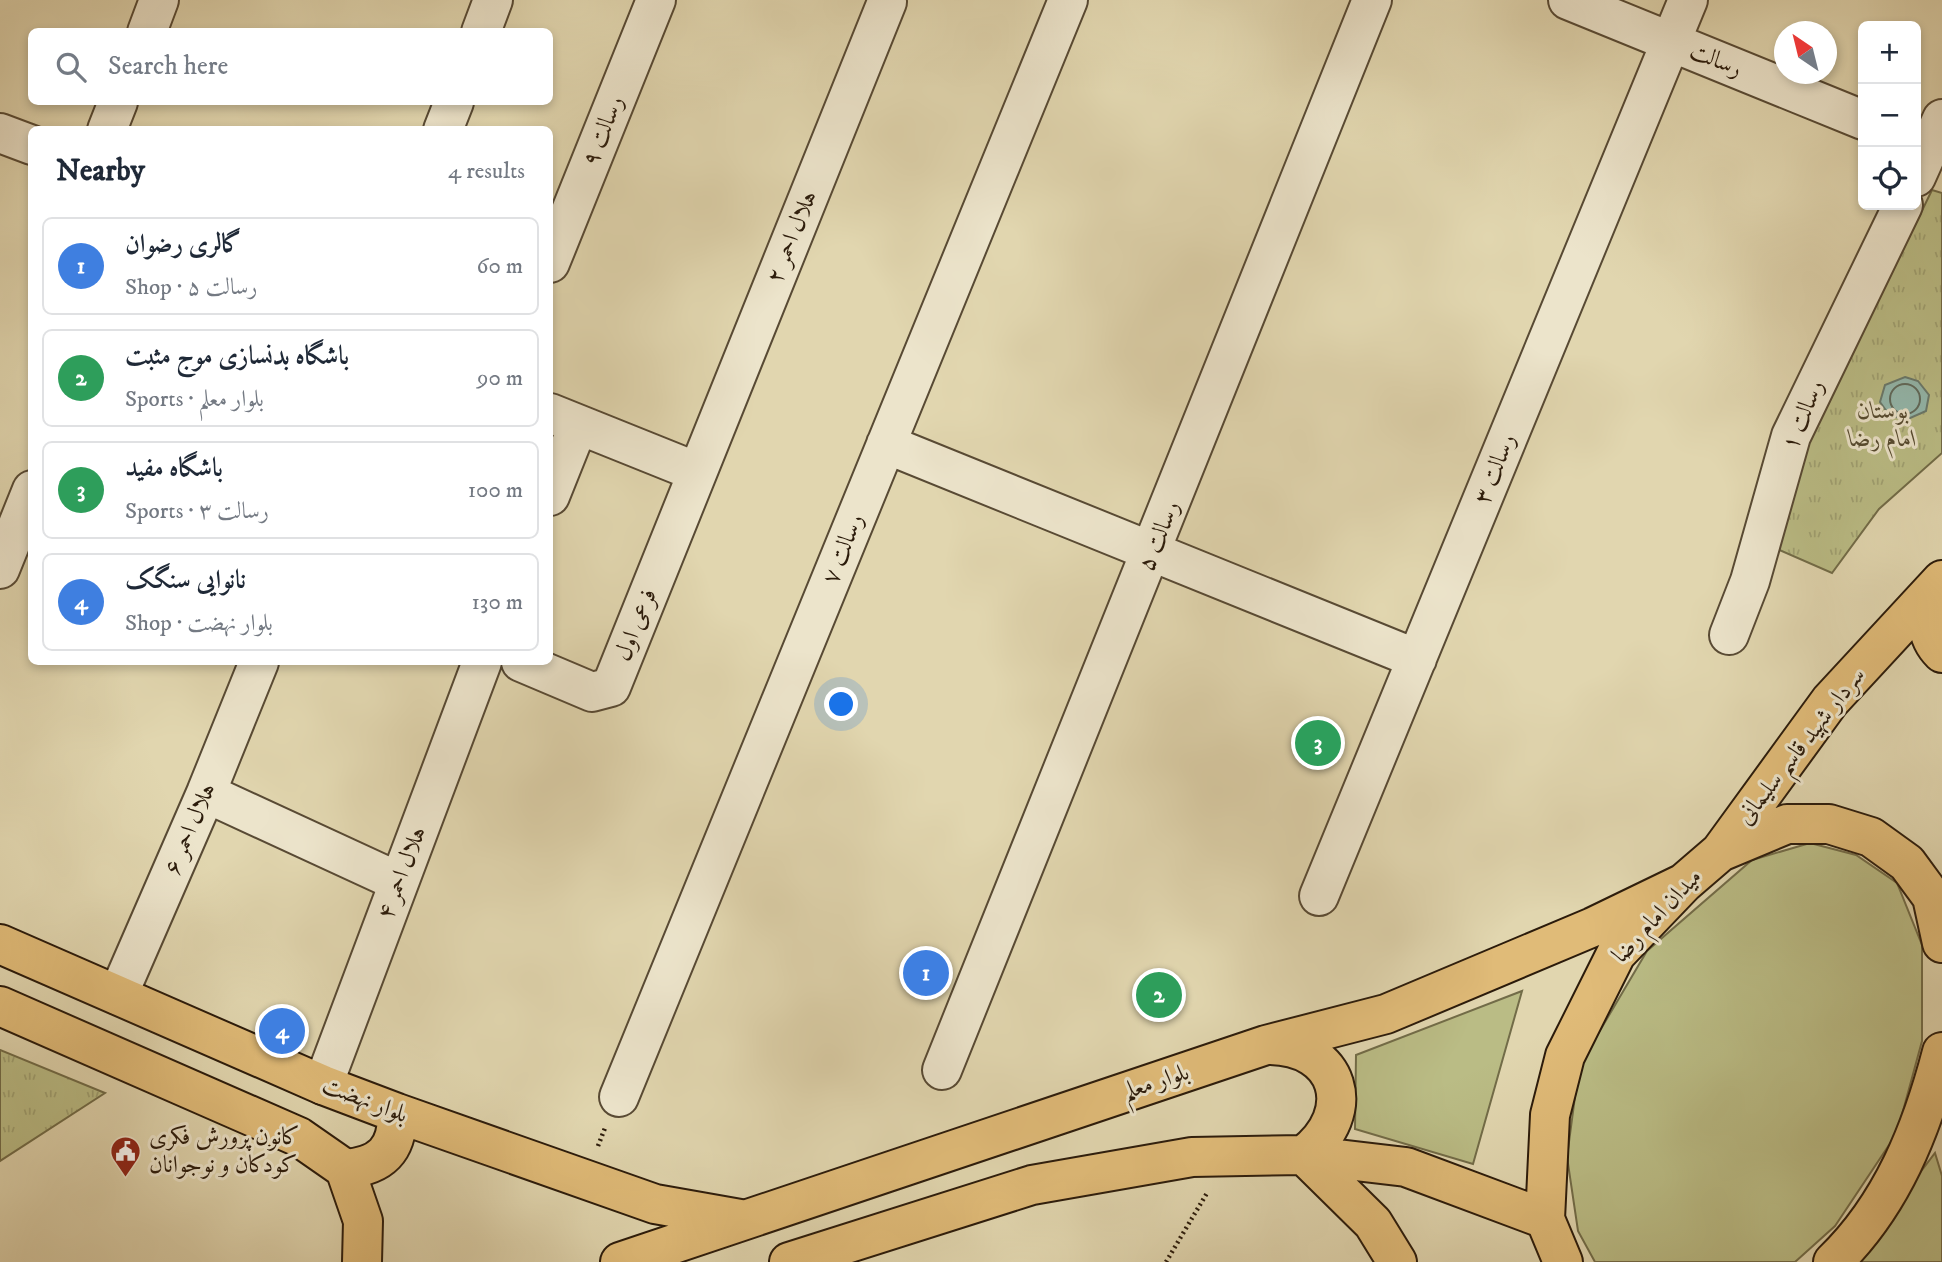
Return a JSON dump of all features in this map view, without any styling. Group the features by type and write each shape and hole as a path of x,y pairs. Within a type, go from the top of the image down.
{"main road":[{"path":"1937,585 1927,620 1932,643 1942,653"},
{"name":"سردار شهید قاسم سلیمانی","path":"1720,852 1830,701 1937,585"},
{"name":"میدان امام رضا","path":"1547,1243 1550,1115 1565,1055 1616,954 1684,883 1720,852 1787,824 1829,824 1871,837 1937,885 1942,943"},
{"name":"بلوار معلم","path":"620,1262 1266,1045 1386,1014 1581,933 1684,883"},
{"name":"بلوار نهضت","path":"0,944 323,1084 397,1113 655,1204 742,1220"},
{"path":"0,1006 299,1137 345,1169 363,1221 362,1262"},
{"path":"1266,1045 1290,1045 1312,1055 1329,1072 1337,1095 1335,1119 1324,1140 1304,1155"},
{"path":"1833,1262 1875,1212 1903,1164 1927,1111 1942,1052"},
{"path":"345,1169 363,1168 385,1154 398,1131 397,1113"},
{"path":"1304,1155 1373,1223 1396,1262"},
{"path":"789,1262 1032,1185 1192,1157 1229,1156 1304,1155 1406,1167 1547,1243"}],"street":[{"path":"148,28 159,0"},
{"path":"482,28 493,0"},
{"name":"رسالت ۹","path":"553,256 656,0"},
{"name":"رسالت ۷","path":"618,1097 1068,0"},
{"name":"رسالت ۵","path":"942,1070 1153,552 1372,0"},
{"name":"رسالت","path":"1568,0 1858,118"},
{"name":"رسالت ۳","path":"1320,896 1688,0"},
{"name":"هلال احمر ۲","path":"697,472 887,2"},
{"path":"109,126 117,105"},
{"path":"445,126 453,105"},
{"path":"0,133 28,144"},
{"name":"رسالت ۱","path":"1728,635 1750,581 1791,436 1901,210"},
{"path":"553,480 564,419 697,472"},
{"path":"886,444 1417,659"},
{"name":"فرعی اول","path":"528,665 592,692 611,687 697,472"},
{"path":"0,569 17,507"},
{"name":"هلال احمر ۶","path":"118,995 206,793 258,665"},
{"name":"هلال احمر ۴","path":"323,1084 481,665"},
{"path":"206,793 399,882"}],"path":[{"path":"583,1179 618,1097"},
{"path":"1166,1262 1229,1156"}],"green space":[{"name":"بوستان امام رضا","path":"1932,190 1942,193 1942,453 1879,509 1832,573 1761,542"},
{"path":"1810,843 1856,855 1897,883 1922,945 1922,1041 1897,1133 1835,1226 1795,1262 1595,1262 1578,1231 1567,1157 1579,1066 1647,951 1752,860"},
{"path":"1522,991 1473,1164 1355,1129 1356,1055"},
{"path":"0,1050 105,1093 0,1161"},
{"path":"1935,1153 1942,1176 1942,1262 1852,1262"}],"water":[{"path":"1905,377 1918,381 1929,395 1926,411 1908,419 1890,416 1880,402 1885,385"}],"place":[{"name":"باشگاه مفید","path":"1318,743"},
{"name":"گالری رضوان","path":"926,973"},
{"name":"باشگاه بدنسازی موج مثبت","path":"1159,995"},
{"name":"نانوایی سنگک","path":"282,1031"},
{"name":"کانون پرورش فکری کودکان و نوجوانان","path":"126,1178"}]}
